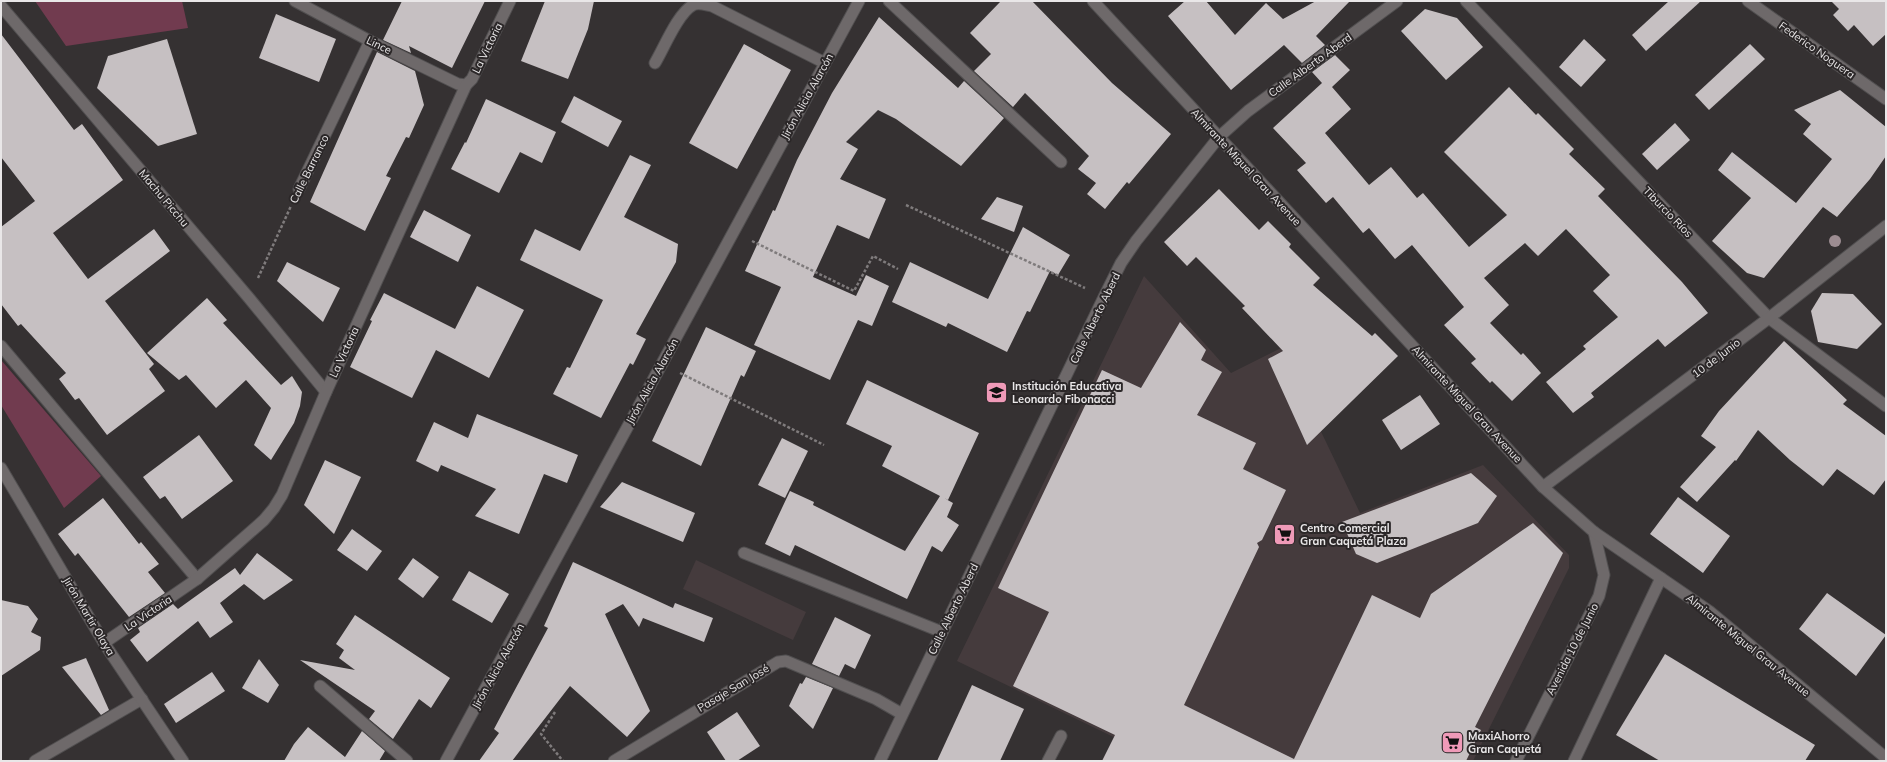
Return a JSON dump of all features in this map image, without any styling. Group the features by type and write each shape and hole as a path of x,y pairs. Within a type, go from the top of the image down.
{"street":[{"name":"Lince","path":"295,1 370,41 458,84 466,85"},
{"name":"La Victoria","path":"104,643 197,579 264,520 274,508 282,495 326,392 466,85 472,79 510,1"},
{"name":"Jirón Alicia Alarcón","path":"446,761 859,1"},
{"path":"888,1 1061,162"},
{"name":"Almirante Miguel Grau Avenue","path":"1093,1 1543,487 1594,532 1709,611 1886,758"},
{"name":"Calle Alberto Aberd","path":"880,761 1121,263 1136,241 1219,137 1248,111 1397,1"},
{"name":"Tiburcio Ríos","path":"1466,1 1769,318 1886,406"},
{"name":"Federico Noguera","path":"1748,1 1886,99"},
{"path":"655,63 684,12 694,4 712,6 825,63"},
{"name":"Machu Picchu","path":"1,6 249,298 326,392"},
{"name":"Calle Barranco","path":"299,189 370,41"},
{"name":"10 de Junio","path":"1543,487 1769,318 1886,226"},
{"path":"1,346 197,579"},
{"name":"Jirón Martir Olaya","path":"1,468 104,643 183,761"},
{"name":"Avenida 10 de Junio","path":"1516,761 1599,596 1604,575 1594,532"},
{"path":"744,554 942,632"},
{"path":"1574,761 1662,578"},
{"name":"Pasaje San José","path":"614,761 778,662 786,661 876,699 902,714"},
{"path":"320,686 407,761"},
{"path":"36,761 142,699"},
{"path":"1048,761 1061,736"}],"path":[{"name":"Calle Barranco","path":"249,298 299,189"},
{"path":"906,205 1104,297"},
{"path":"734,232 854,291 873,256 898,269"},
{"path":"662,363 824,445"},
{"path":"555,712 541,734 564,761"}],"shaded area":[{"path":"35,1 182,1 188,28 66,46"},
{"name":"Centro Comercial Gran Caquetá Plaza","path":"1144,276 1231,373 1281,348 1360,513 1483,465 1569,555 1569,568 1473,761 1163,761 957,661"},
{"path":"1,360 101,476 64,508 1,405"},
{"path":"696,560 806,612 793,640 683,589"}],"building":[{"path":"402,1 485,1 452,68 409,46 411,53 383,40"},
{"path":"545,1 594,1 588,29 568,79 521,61"},
{"path":"1001,1 1032,1 1112,83 1171,134 1129,184 1127,182 1105,209 1087,194 1096,183 1078,169 1089,156 1025,93 1013,107 974,71 991,54 970,33"},
{"path":"1185,1 1206,1 1235,35 1266,3 1283,19 1316,1 1350,1 1316,36 1325,45 1302,63 1284,45 1231,90 1168,16"},
{"path":"1669,1 1701,1 1646,51 1632,35"},
{"path":"1831,1 1886,1 1886,34 1873,46 1854,25 1848,31 1833,15 1839,9"},
{"path":"1425,9 1457,18 1483,47 1446,80 1401,31"},
{"path":"276,14 336,39 319,82 259,58"},
{"path":"879,17 958,88 964,81 1004,118 961,166 896,119 878,110 846,142 858,149 840,179 886,199 869,239 837,225 813,277 856,296 866,275 889,286 872,326 858,320 830,380 754,345 781,287 745,271 773,210 775,211 797,160 832,93"},
{"path":"1,34 74,130 82,124 123,180 53,233 88,279 154,229 170,251 105,301 154,364 149,369 165,391 107,435 79,398 75,400 59,379 66,373 21,324 18,326 1,304 1,227 35,201 1,157"},
{"path":"167,39 197,134 158,146 97,88 108,56"},
{"path":"1584,39 1606,60 1581,87 1559,67"},
{"path":"744,44 791,70 737,169 689,143"},
{"path":"1750,44 1765,59 1709,110 1695,95"},
{"path":"377,52 415,71 424,105 409,138 406,137 386,176 391,178 365,231 310,202"},
{"path":"1335,55 1350,70 1332,87 1351,109 1325,133 1369,185 1391,167 1417,198 1423,193 1469,247 1507,215 1444,152 1509,87 1536,115 1538,113 1574,149 1569,154 1605,189 1598,196 1682,282 1708,313 1665,347 1658,339 1591,393 1594,397 1573,413 1546,382 1586,349 1583,346 1618,317 1593,291 1610,275 1566,229 1538,256 1525,243 1484,278 1509,305 1490,323 1521,355 1523,353 1541,373 1512,401 1492,381 1490,383 1471,363 1476,359 1444,325 1464,307 1412,245 1395,259 1369,228 1363,233 1333,197 1326,203 1297,170 1306,163 1273,128 1322,83 1312,72"},
{"path":"1840,90 1886,127 1886,156 1870,179 1837,217 1823,207 1764,278 1747,273 1712,241 1751,198 1718,170 1732,152 1796,203 1832,159 1803,134 1811,124 1794,110"},
{"path":"574,96 622,121 608,147 561,122"},
{"path":"486,99 556,132 542,163 520,152 499,193 451,169 465,142 466,143"},
{"path":"1675,123 1690,140 1657,170 1642,154"},
{"path":"630,155 651,165 624,217 678,244 676,262 636,334 646,339 633,365 630,363 601,418 553,394 567,367 570,368 603,300 520,260 535,229 580,251"},
{"path":"1219,189 1259,230 1268,221 1291,244 1289,247 1320,278 1313,285 1372,336 1375,333 1398,356 1307,445 1268,359 1283,351 1242,308 1245,306 1196,257 1187,266 1164,242"},
{"path":"997,197 1023,206 1014,232 981,219"},
{"path":"424,210 471,235 458,262 410,237"},
{"path":"1023,227 1070,255 1058,275 1050,271 1030,312 1027,311 1007,352 948,323 946,327 892,302 910,262 988,299"},
{"path":"287,262 340,288 323,322 277,281"},
{"path":"477,286 524,310 489,378 436,350 412,398 350,367 372,321 370,320 384,293 455,329"},
{"path":"1822,293 1853,294 1882,324 1857,349 1818,342 1811,311"},
{"path":"207,298 227,320 223,323 281,385 292,376 302,392 300,406 294,423 271,460 254,445 271,408 246,380 216,408 186,375 179,380 147,353"},
{"name":"Centro Comercial Gran Caquetá Plaza","path":"1180,322 1206,350 1201,360 1222,372 1197,415 1256,443 1243,469 1286,490 1262,540 1257,543 1259,547 1184,705 1294,759 1372,595 1420,618 1431,594 1533,523 1563,553 1475,727 1481,730 1466,761 1102,761 1115,735 1013,686 1049,612 998,588 1102,370 1141,388"},
{"path":"706,327 756,351 744,377 741,375 701,466 652,441"},
{"path":"1784,341 1847,400 1843,404 1886,436 1886,479 1874,495 1837,469 1823,486 1790,460 1758,430 1736,461 1735,460 1697,502 1680,487 1716,447 1701,436 1719,411"},
{"path":"867,380 979,433 948,500 944,498 953,503 947,517 959,525 942,552 932,546 907,599 795,545 790,556 765,544 790,491 814,502 813,505 905,551 940,496 882,466 892,446 846,424"},
{"path":"1420,395 1440,424 1401,450 1382,420"},
{"path":"477,414 578,455 567,483 544,474 519,534 475,516 496,489 441,465 438,472 416,461 434,422 468,438"},
{"path":"199,435 233,481 182,519 165,496 160,499 143,477"},
{"path":"782,438 808,451 785,498 758,485"},
{"path":"325,460 361,477 334,534 304,505"},
{"path":"1471,473 1497,496 1478,523 1377,563 1356,554 1342,522"},
{"path":"622,482 695,513 683,542 600,507"},
{"path":"1678,497 1730,536 1703,573 1650,534"},
{"path":"103,498 139,544 141,542 159,564 148,572 165,593 129,617 78,553 75,556 58,534"},
{"path":"352,529 382,551 367,571 337,550"},
{"path":"257,553 293,580 264,600 244,584 220,603 233,622 210,638 198,621 147,662 130,640 140,632 138,628 173,604 178,609 235,568 240,575"},
{"path":"413,558 439,577 423,598 398,579"},
{"path":"573,562 673,608 675,603 713,618 704,642 643,618 639,627 623,604 605,614 650,711 627,737 570,686 512,761 479,761 499,733 494,729 548,628 544,626"},
{"path":"469,571 509,594 492,623 452,600"},
{"path":"1827,593 1886,635 1856,676 1799,629"},
{"path":"1,600 28,606 38,619 31,632 41,637 40,650 1,676"},
{"path":"355,615 450,678 431,708 419,699 393,739 369,719 375,711 300,660 355,670 339,658 344,650 336,644"},
{"path":"835,617 871,635 855,669 845,664 839,676 812,664"},
{"path":"1665,654 1815,745 1805,761 1660,761 1616,735"},
{"path":"86,658 109,710 101,715 62,667"},
{"path":"259,659 279,685 268,703 242,688"},
{"path":"212,672 225,691 176,723 164,704"},
{"path":"806,677 833,688 813,729 789,706 800,683 802,684"},
{"path":"972,685 1024,709 1000,761 937,761"},
{"path":"737,712 760,746 737,761 726,761 707,732"},
{"path":"308,727 345,757 362,731 385,751 379,761 284,761 294,744"}],"place":[{"name":"Institución Educativa Leonardo Fibonacci","path":"997,392"},
{"name":"Centro Comercial Gran Caquetá Plaza","path":"1284,534"},
{"name":"MaxiAhorro Gran Caquetá","path":"1453,742"}]}
